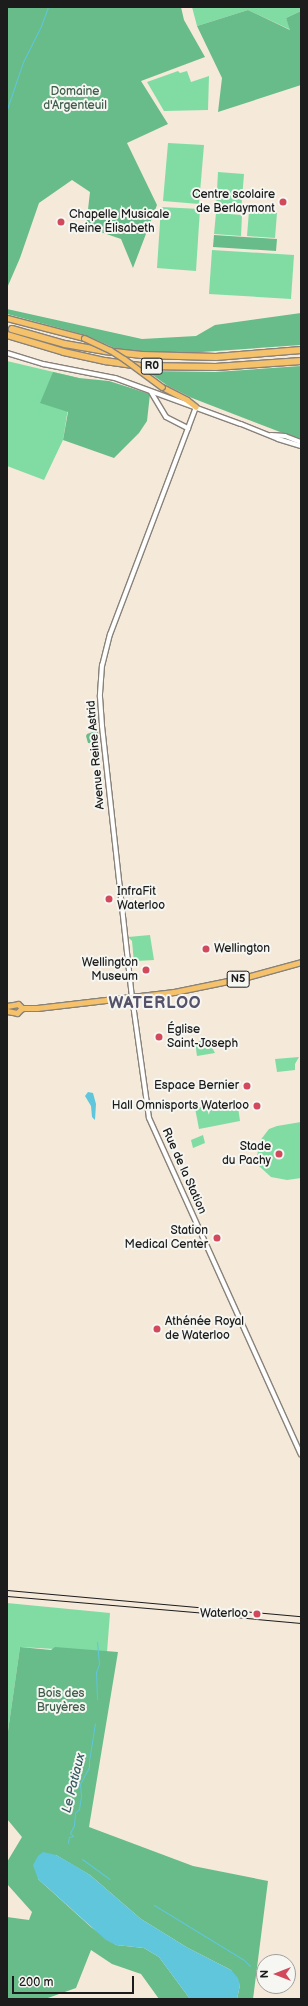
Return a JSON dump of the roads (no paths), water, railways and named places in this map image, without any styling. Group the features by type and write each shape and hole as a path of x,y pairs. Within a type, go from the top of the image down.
{"highway":[{"name":"R0","path":"9,328 78,346 142,355 216,357 301,350"},
{"name":"R0","path":"7,335 64,352 105,361 142,366 216,367 301,361"}],"main road":[{"path":"7,318 84,338 124,359 162,387 196,407"},
{"name":"N5","path":"7,1006 19,1004 22,1008 38,1008 132,997 207,986 301,962"},
{"name":"N5","path":"13,1005 10,1011 19,1013 22,1008"}],"street":[{"path":"7,353 43,364 104,375 150,390 278,439 301,446"},
{"path":"150,390 156,397 166,417 188,428"},
{"name":"Avenue Reine Astrid","path":"132,997 102,726 100,697 102,665 110,634 196,407"},
{"path":"268,434 285,436 301,442"},
{"name":"Rue de la Station","path":"132,997 149,1118 301,1454"}],"water":[{"path":"88,1092 93,1093 96,1104 95,1120 92,1117 91,1106 85,1096"},
{"path":"43,1852 56,1855 90,1875 141,1919 188,1948 231,1970 238,1978 240,1985 237,1999 190,1999 159,1957 144,1948 116,1945 106,1940 38,1879 33,1865 38,1856"}],"waterway":[{"path":"7,109 23,62 41,26 48,7"},
{"name":"Le Patiaux","path":"97,1642 99,1664 96,1672 97,1699"},
{"name":"Le Patiaux","path":"68,1843 69,1837 73,1836 70,1833 74,1825 75,1813 79,1809 81,1797 80,1784 89,1767 95,1723"},
{"name":"Le Patiaux","path":"82,1859 110,1879"},
{"name":"Le Patiaux","path":"154,1905 244,1960 250,1966"}],"railway":[{"path":"7,1590 301,1616"},
{"path":"7,1596 241,1616"},
{"path":"235,1617 301,1623"}],"place":[{"name":"Centre scolaire de Berlaymont","path":"283,202"},
{"name":"Chapelle Musicale Reine Élisabeth","path":"61,222"},
{"name":"InfraFit Waterloo","path":"109,899"},
{"name":"Wellington","path":"206,949"},
{"name":"Wellington Museum","path":"146,970"},
{"name":"Église Saint-Joseph","path":"159,1037"},
{"name":"Espace Bernier","path":"247,1086"},
{"name":"Hall Omnisports Waterloo","path":"257,1106"},
{"name":"Stade du Pachy","path":"279,1154"},
{"name":"Station Medical Center","path":"217,1238"},
{"name":"Athénée Royal de Waterloo","path":"157,1329"},
{"name":"Waterloo","path":"257,1614"}],"district":[{"name":"WATERLOO","path":"155,1004"}],"park label":[{"name":"Domaine d'Argenteuil","path":"75,99"},
{"name":"Bois des Bruyères","path":"61,1701"}]}
